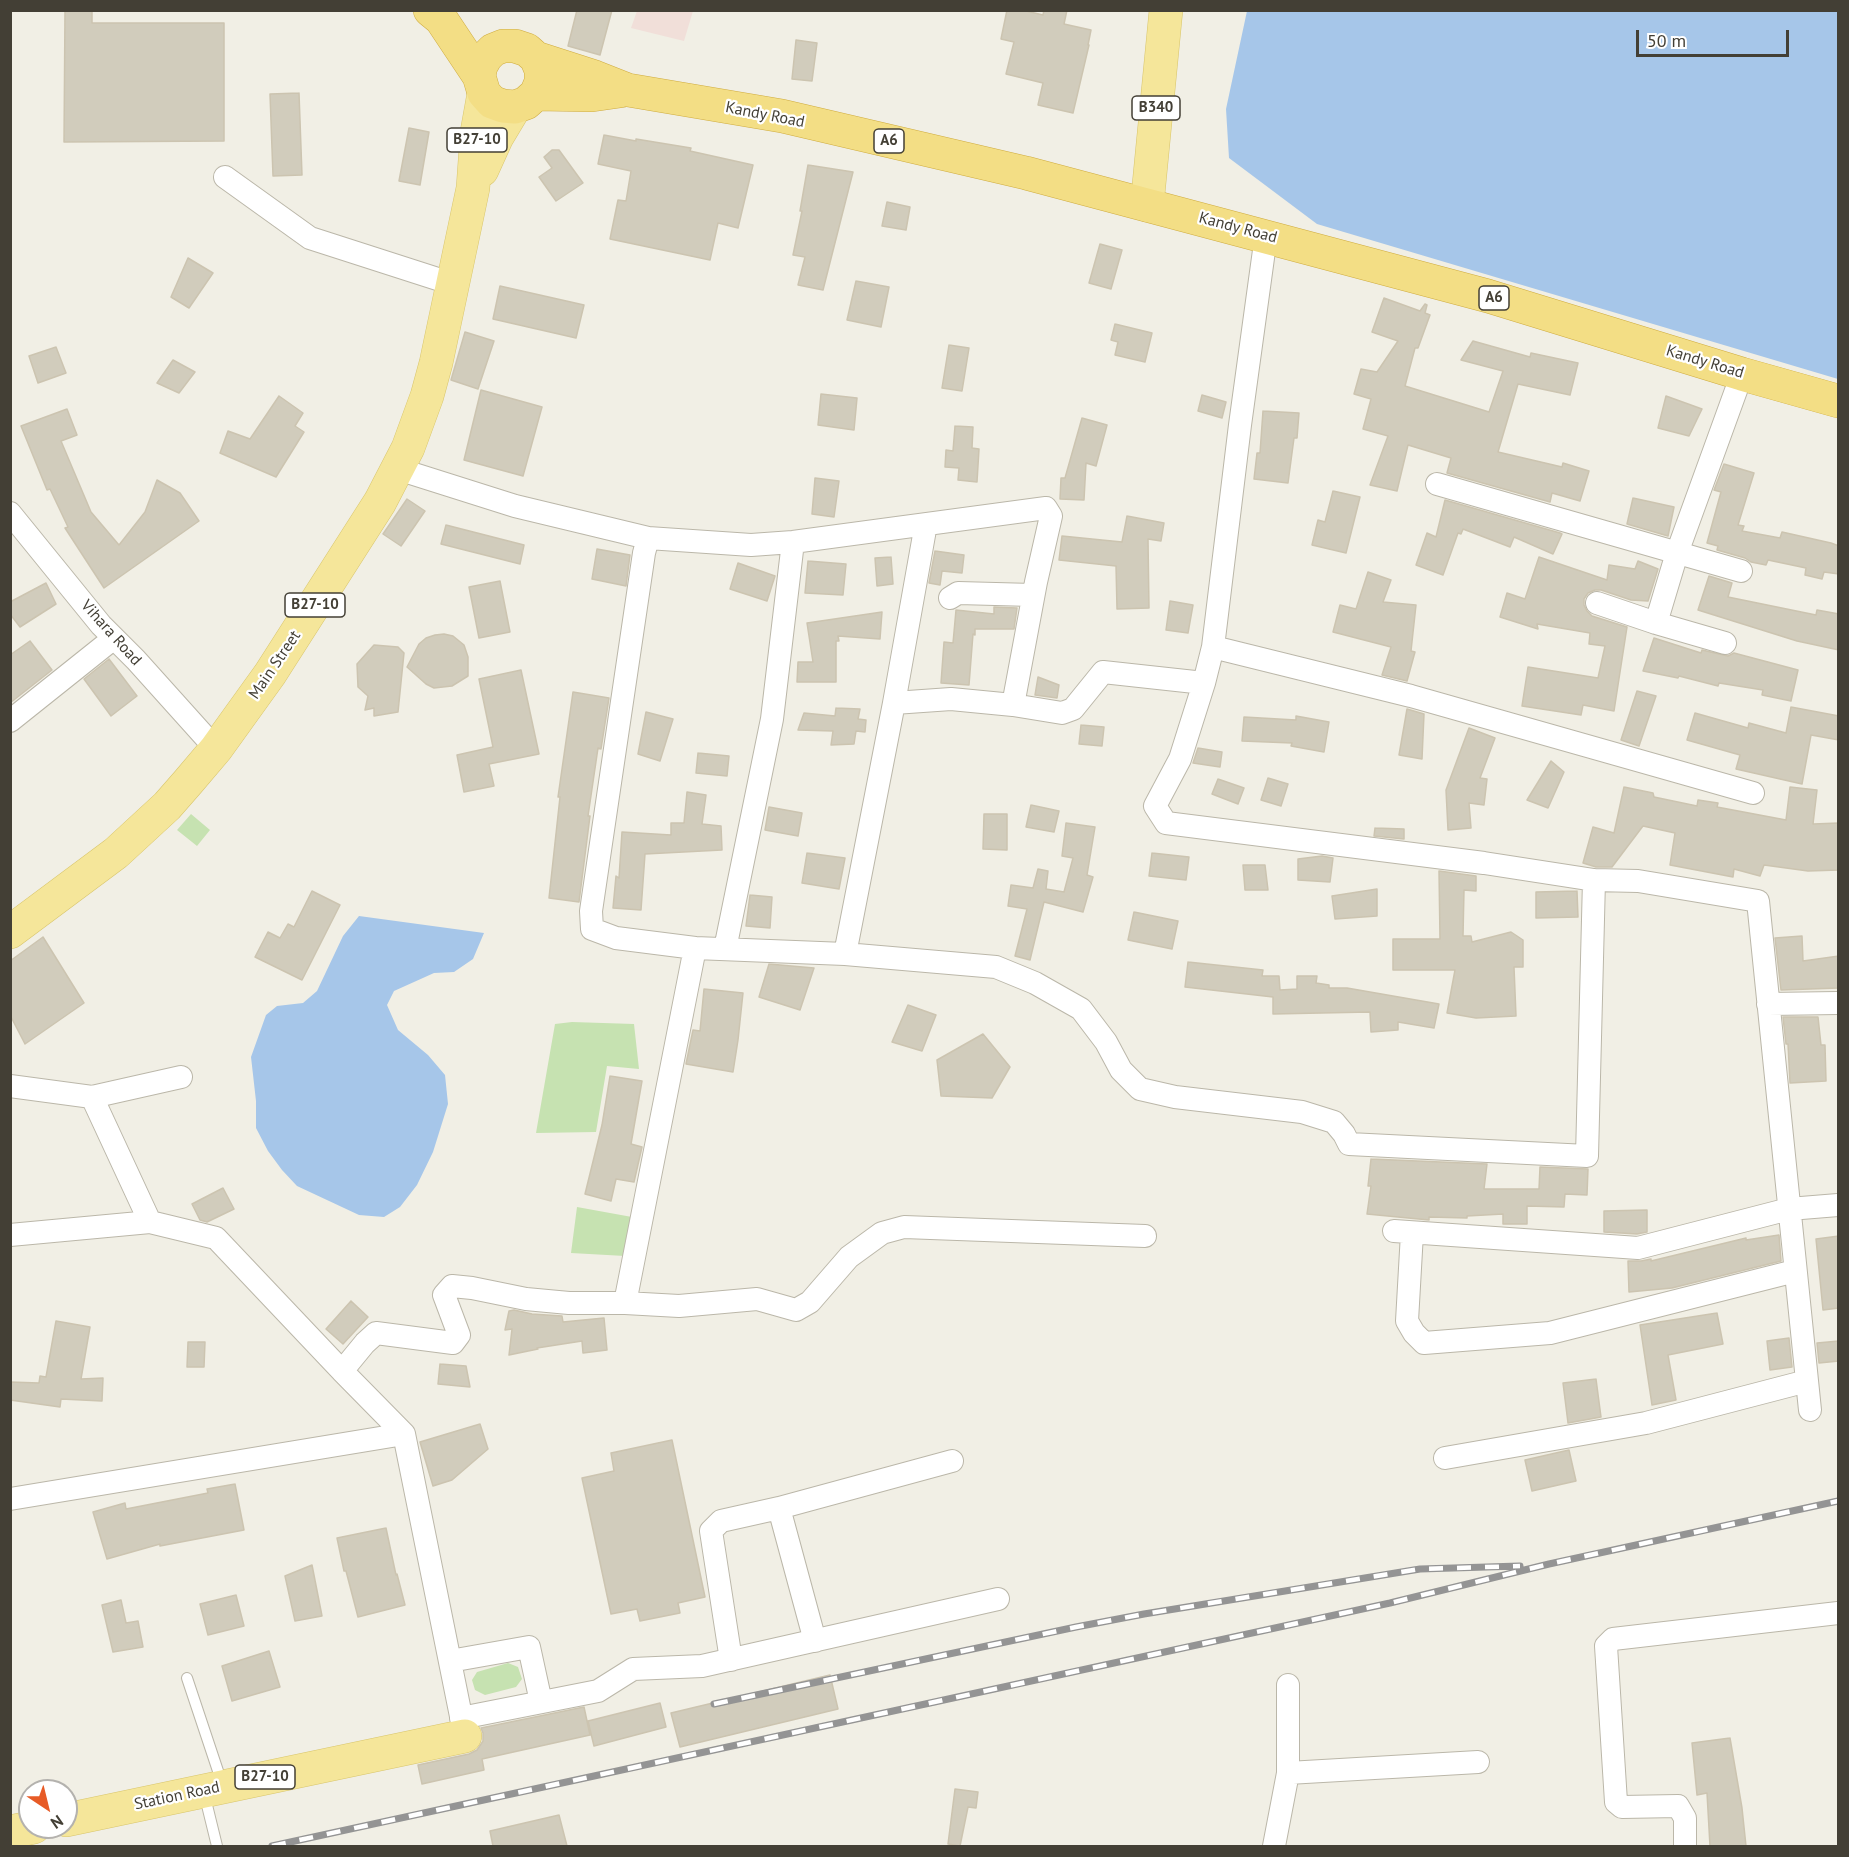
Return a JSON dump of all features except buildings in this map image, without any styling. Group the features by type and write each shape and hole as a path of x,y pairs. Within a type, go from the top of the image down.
{"highway":[{"path":"439,14 503,46"},
{"path":"439,14 481,84 492,102 503,106 525,100 540,82 541,70 536,58 527,50 515,46 503,46 493,50 486,57 481,66 481,84"},
{"name":"Kandy Road","path":"536,58 628,90 782,116 1015,170 1266,236 1488,296 1742,374 1839,401"},
{"name":"Kandy Road","path":"525,100 628,90"}],"main road":[{"name":"B340","path":"1147,205 1166,10"},
{"name":"Main Street","path":"10,932 81,881 131,840 167,806 216,749 270,674 380,502 411,440 436,363 473,188 481,84"},
{"name":"Main Street","path":"473,188 497,137 525,100"},
{"name":"Station Road","path":"78,1817 213,1788 463,1727"}],"street":[{"path":"225,177 310,238 453,284"},
{"path":"1266,236 1213,647 1180,759 1155,806 1166,823 1484,863 1594,880 1638,881 1758,901 1810,1410"},
{"path":"1656,623 1677,553 1742,374"},
{"path":"398,469 515,506 648,538 751,545 793,542 1046,508 1051,516 1033,595 1013,705"},
{"path":"1437,484 1741,571"},
{"name":"Vihara Road","path":"10,513 18,534 216,749"},
{"path":"845,954 891,726 926,524"},
{"path":"648,538 642,565 591,912 592,929 616,938 695,948 845,954 996,967 1035,983 1081,1009 1107,1042 1120,1070 1140,1089 1175,1097 1302,1112 1334,1122 1349,1144 1587,1156 1594,880"},
{"path":"725,949 772,719 793,542"},
{"path":"950,598 958,593 1033,595"},
{"path":"1597,603 1725,643"},
{"path":"10,721 114,638"},
{"path":"1213,647 1411,696 1753,793"},
{"path":"894,703 951,699 1062,712 1073,709 1103,672 1204,683"},
{"path":"625,1304 695,948"},
{"path":"1768,1004 1839,1003"},
{"path":"10,1086 92,1097 181,1077"},
{"path":"92,1097 150,1222"},
{"path":"1795,1271 1550,1333 1424,1343 1413,1333 1407,1321 1403,1232 1638,1248 1789,1209 1839,1205"},
{"path":"10,1235 150,1222 216,1238 404,1434 463,1727 541,1702 598,1690 633,1669 702,1666 998,1599"},
{"path":"342,1371 364,1343 376,1333 453,1343 459,1335 444,1295 452,1286 526,1299 569,1303 679,1306 757,1299 796,1310 810,1302 849,1257 882,1233 904,1227 1145,1236"},
{"path":"1445,1458 1646,1423 1807,1381"},
{"path":"10,1499 404,1434"},
{"path":"731,1660 711,1531 721,1521 779,1508 952,1461"},
{"path":"779,1508 815,1641"},
{"path":"1685,1846 1685,1818 1678,1806 1622,1807 1617,1802 1606,1646 1613,1639 1839,1613"},
{"path":"450,1661 529,1647 541,1702"},
{"path":"1274,1846 1288,1773 1288,1685"},
{"path":"1288,1773 1478,1762"}],"lane":[{"path":"187,1678 213,1788 218,1846"}],"shaded area":[{"path":"637,10 693,11 684,41 631,28"}],"green space":[{"path":"191,814 210,830 197,846 177,830"},
{"path":"572,1022 634,1024 639,1069 607,1066 596,1132 536,1133 555,1024"},
{"path":"577,1207 632,1217 625,1256 571,1253"},
{"path":"508,1663 518,1667 522,1679 516,1687 485,1695 475,1690 472,1680 477,1672"}],"water":[{"path":"1247,11 1838,11 1838,379 1317,224 1229,158 1226,109"},
{"path":"359,916 484,933 473,959 454,972 434,973 394,991 387,1005 398,1030 428,1055 445,1075 448,1104 433,1152 417,1185 400,1207 384,1217 359,1215 297,1186 268,1151 256,1128 256,1101 251,1057 266,1015 277,1006 303,1003 317,991 343,936"}],"railway":[{"path":"272,1846 1390,1603 1549,1564 1838,1501"},
{"path":"714,1704 1144,1614 1420,1569 1520,1566"}]}
